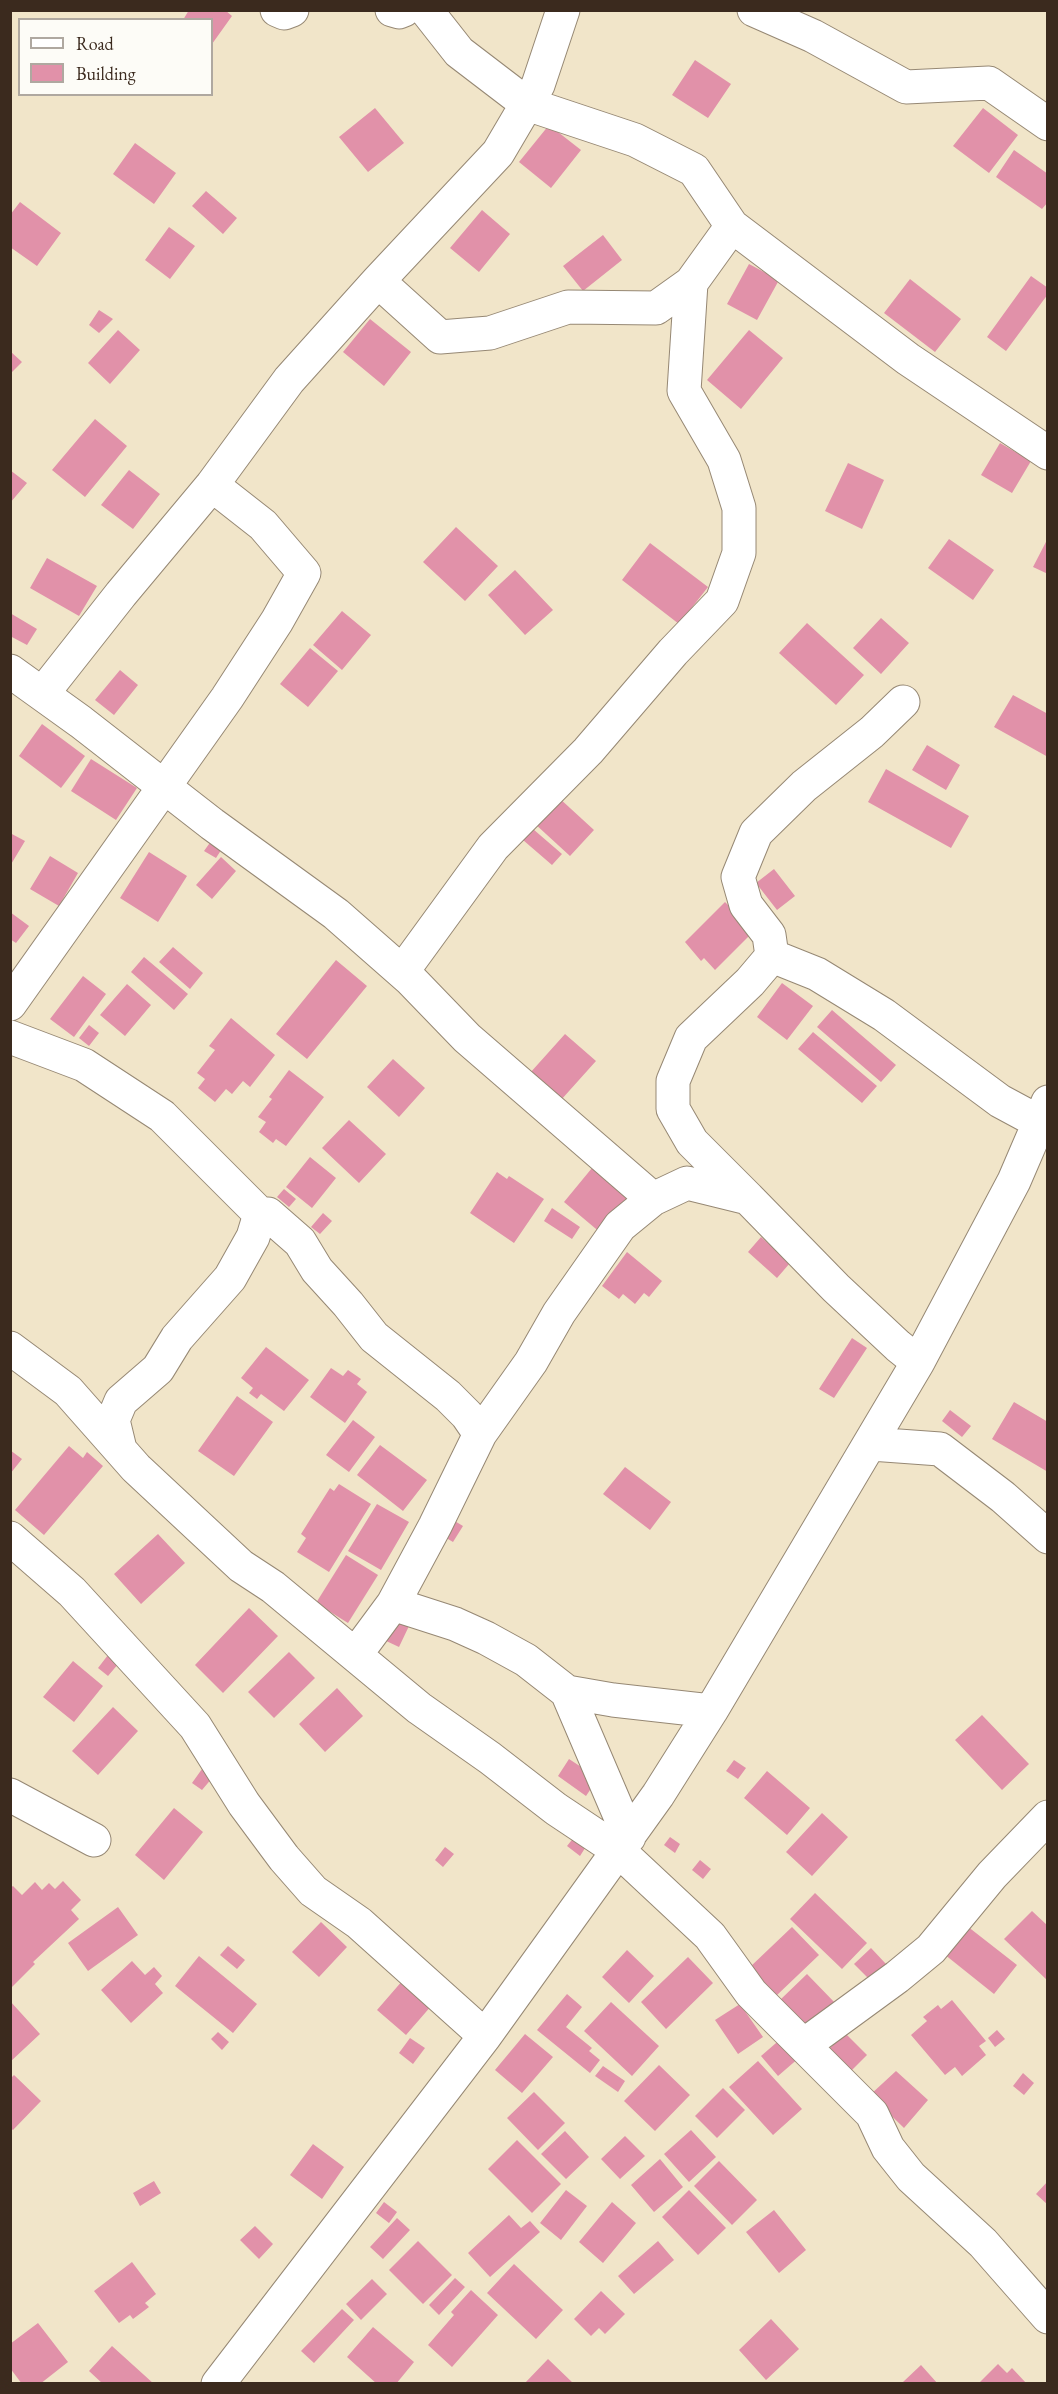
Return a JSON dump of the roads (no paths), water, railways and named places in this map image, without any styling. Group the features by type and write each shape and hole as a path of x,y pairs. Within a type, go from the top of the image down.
{"street":[{"path":"277,10 284,13 292,10"},
{"path":"392,10 399,12 404,10"},
{"path":"426,10 459,52 527,104 635,140 694,170 732,226 908,359 1047,453"},
{"path":"43,693 121,594 212,485 289,380 498,153 538,85 563,10"},
{"path":"754,10 813,36 906,87 989,83 1047,124"},
{"path":"378,281 440,337 490,333 568,307 656,308 691,283 732,226"},
{"path":"402,972 493,847 588,751 673,652 722,601 739,553 740,508 724,460 684,391 691,283"},
{"path":"10,1005 227,698 278,621 304,573 263,525 212,485"},
{"path":"10,671 43,693 336,914 402,972 467,1038 653,1198"},
{"path":"903,702 872,732 804,786 756,832 738,877 746,905 769,935 772,956 750,982 691,1038 673,1081 673,1109 692,1142 836,1288 918,1362"},
{"path":"218,2384 485,2036 658,1795 711,1711 918,1362 1014,1181 1043,1112 1000,1101 865,1003 817,974 772,956"},
{"path":"10,1037 84,1065 162,1116 260,1214 268,1214 279,1221 300,1242 317,1270 374,1337 448,1396 467,1415 480,1434"},
{"path":"356,1654 393,1604 435,1526 480,1434 531,1362 559,1313 620,1226 653,1198 687,1183 748,1198"},
{"path":"120,1449 113,1419 121,1401 158,1369 177,1338 230,1278 253,1237 260,1214"},
{"path":"10,1348 68,1391 136,1468 222,1550 273,1587 418,1708 490,1758 556,1809 624,1844 710,1936 751,1993 872,2114 888,2148 911,2177 983,2243 1047,2316"},
{"path":"871,1444 939,1449 1003,1497 1047,1537"},
{"path":"10,1538 72,1592 195,1726 244,1804 284,1858 313,1891 359,1923 485,2036"},
{"path":"393,1604 462,1627 486,1638 526,1660 567,1692 613,1700 711,1711"},
{"path":"567,1692 624,1844"},
{"path":"10,1796 94,1840"},
{"path":"804,2045 897,1977 931,1948 992,1875 1047,1817"}]}
